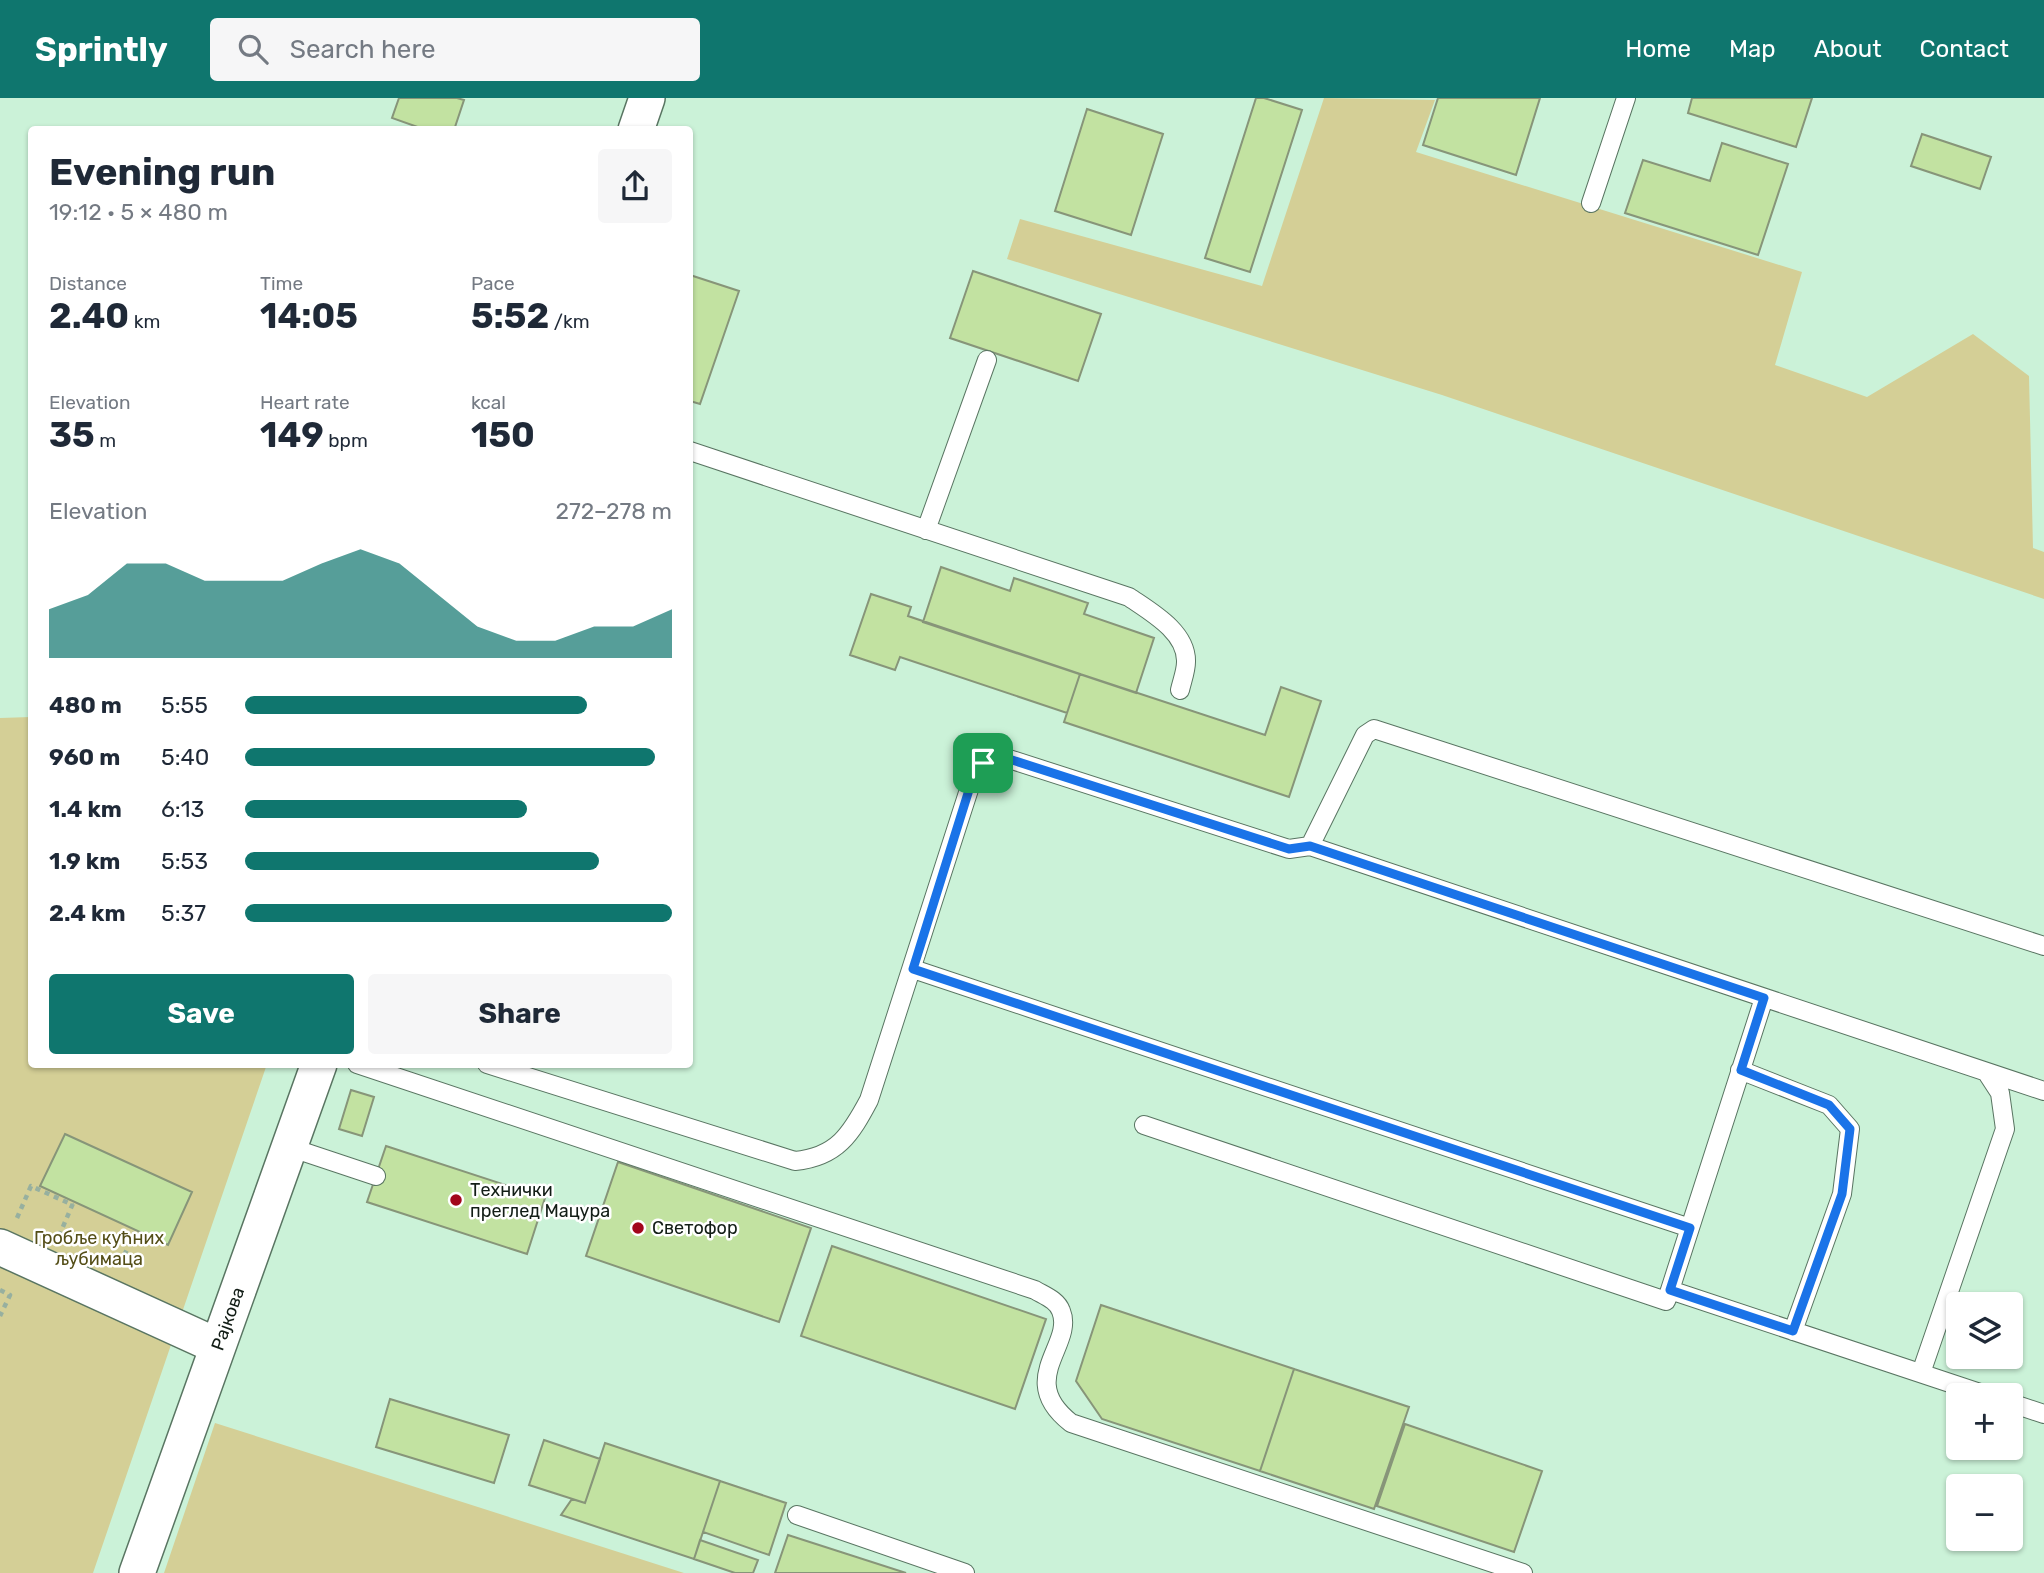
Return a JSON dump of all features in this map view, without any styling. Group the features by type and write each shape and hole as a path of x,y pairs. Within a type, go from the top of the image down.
{"street":[{"path":"637,126 647,98"},
{"name":"Рајкова","path":"137,1573 317,1068"},
{"path":"0,1247 217,1346"}],"lane":[{"path":"1591,203 1626,98"},
{"path":"926,530 987,360"},
{"path":"693,453 1129,597 1163,621 1183,645 1186,662 1180,690"},
{"path":"1310,846 1365,735 1374,729 2044,946"},
{"path":"500,1068 795,1161 808,1160 835,1149 854,1129 869,1100 974,774 983,763 1009,759 1289,849 1310,846 2044,1091"},
{"path":"913,969 1690,1228"},
{"path":"1144,1125 1666,1301 1764,998"},
{"path":"369,1068 1035,1290 1054,1301 1062,1312 1063,1326 1046,1377 1051,1397 1062,1416 1071,1423 1523,1573"},
{"path":"1741,1070 1829,1105 1850,1129 1842,1194 1793,1331"},
{"path":"1921,1373 2005,1129 2000,1093 1987,1073"},
{"path":"289,1147 376,1176"},
{"path":"1670,1290 1951,1383"},
{"path":"2023,1407 2044,1414"},
{"path":"797,1515 965,1573"}],"path":[{"path":"31,1186 73,1205"},
{"path":"133,1236 136,1230"},
{"path":"0,1290 10,1295 0,1316"}],"shaded area":[{"path":"0,98 2044,98 2044,1573 0,1573"}],"green space":[{"path":"1324,98 1435,100 1416,152 1802,272 1775,365 1867,397 1973,334 2029,376 2033,548 2044,552 2044,599 1442,395 1007,259 1020,219 1262,286"},
{"name":"Гробље кућних љубимаца","path":"28,717 28,1068 266,1068 93,1573 0,1573 0,718"},
{"path":"215,1423 684,1573 164,1573"}],"building":[{"path":"399,98 464,100 455,126 415,126 392,118"},
{"path":"1256,98 1302,110 1250,272 1205,258"},
{"path":"1438,98 1540,98 1516,175 1423,145"},
{"path":"1692,98 1812,98 1796,147 1688,113"},
{"path":"1087,109 1163,134 1131,235 1055,211"},
{"path":"1922,134 1991,157 1980,189 1911,166"},
{"path":"1722,143 1788,164 1758,255 1625,213 1643,160 1710,181"},
{"path":"973,271 1101,314 1078,381 950,338"},
{"path":"693,276 739,291 700,404 693,402"},
{"path":"941,567 1010,591 1014,578 1088,603 1084,614 1154,638 1136,693 923,622"},
{"path":"871,594 911,607 908,616 1080,674 1067,713 900,657 895,670 850,655"},
{"path":"1080,674 1265,735 1281,687 1321,701 1289,797 1064,722"},
{"path":"351,1090 374,1097 362,1136 339,1129"},
{"path":"65,1134 192,1192 168,1245 40,1186"},
{"name":"Технички преглед Мацура","path":"386,1146 545,1198 527,1254 367,1202"},
{"path":"618,1162 811,1228 779,1322 586,1256"},
{"path":"832,1246 1046,1319 1015,1409 801,1336"},
{"path":"1101,1305 1294,1369 1260,1471 1102,1419 1076,1381"},
{"path":"1294,1369 1409,1407 1374,1509 1260,1471"},
{"path":"390,1399 509,1435 494,1483 376,1447"},
{"path":"1405,1424 1542,1471 1514,1552 1377,1506"},
{"path":"544,1440 600,1459 585,1503 529,1485"},
{"path":"605,1443 720,1481 694,1559 561,1515 572,1499 585,1503"},
{"path":"720,1481 786,1503 769,1555 703,1532"},
{"path":"788,1535 906,1573 775,1573"},
{"path":"700,1540 758,1560 753,1573 735,1573 694,1559"}],"place":[{"name":"Технички преглед Мацура","path":"456,1200"},
{"name":"Светофор","path":"638,1228"}],"route":[{"path":"1009,759 1289,849 1310,846 1764,998 1741,1070 1829,1105 1850,1129 1842,1194 1793,1331 1670,1290 1690,1228 913,969 974,774 983,763 1009,759"}]}
